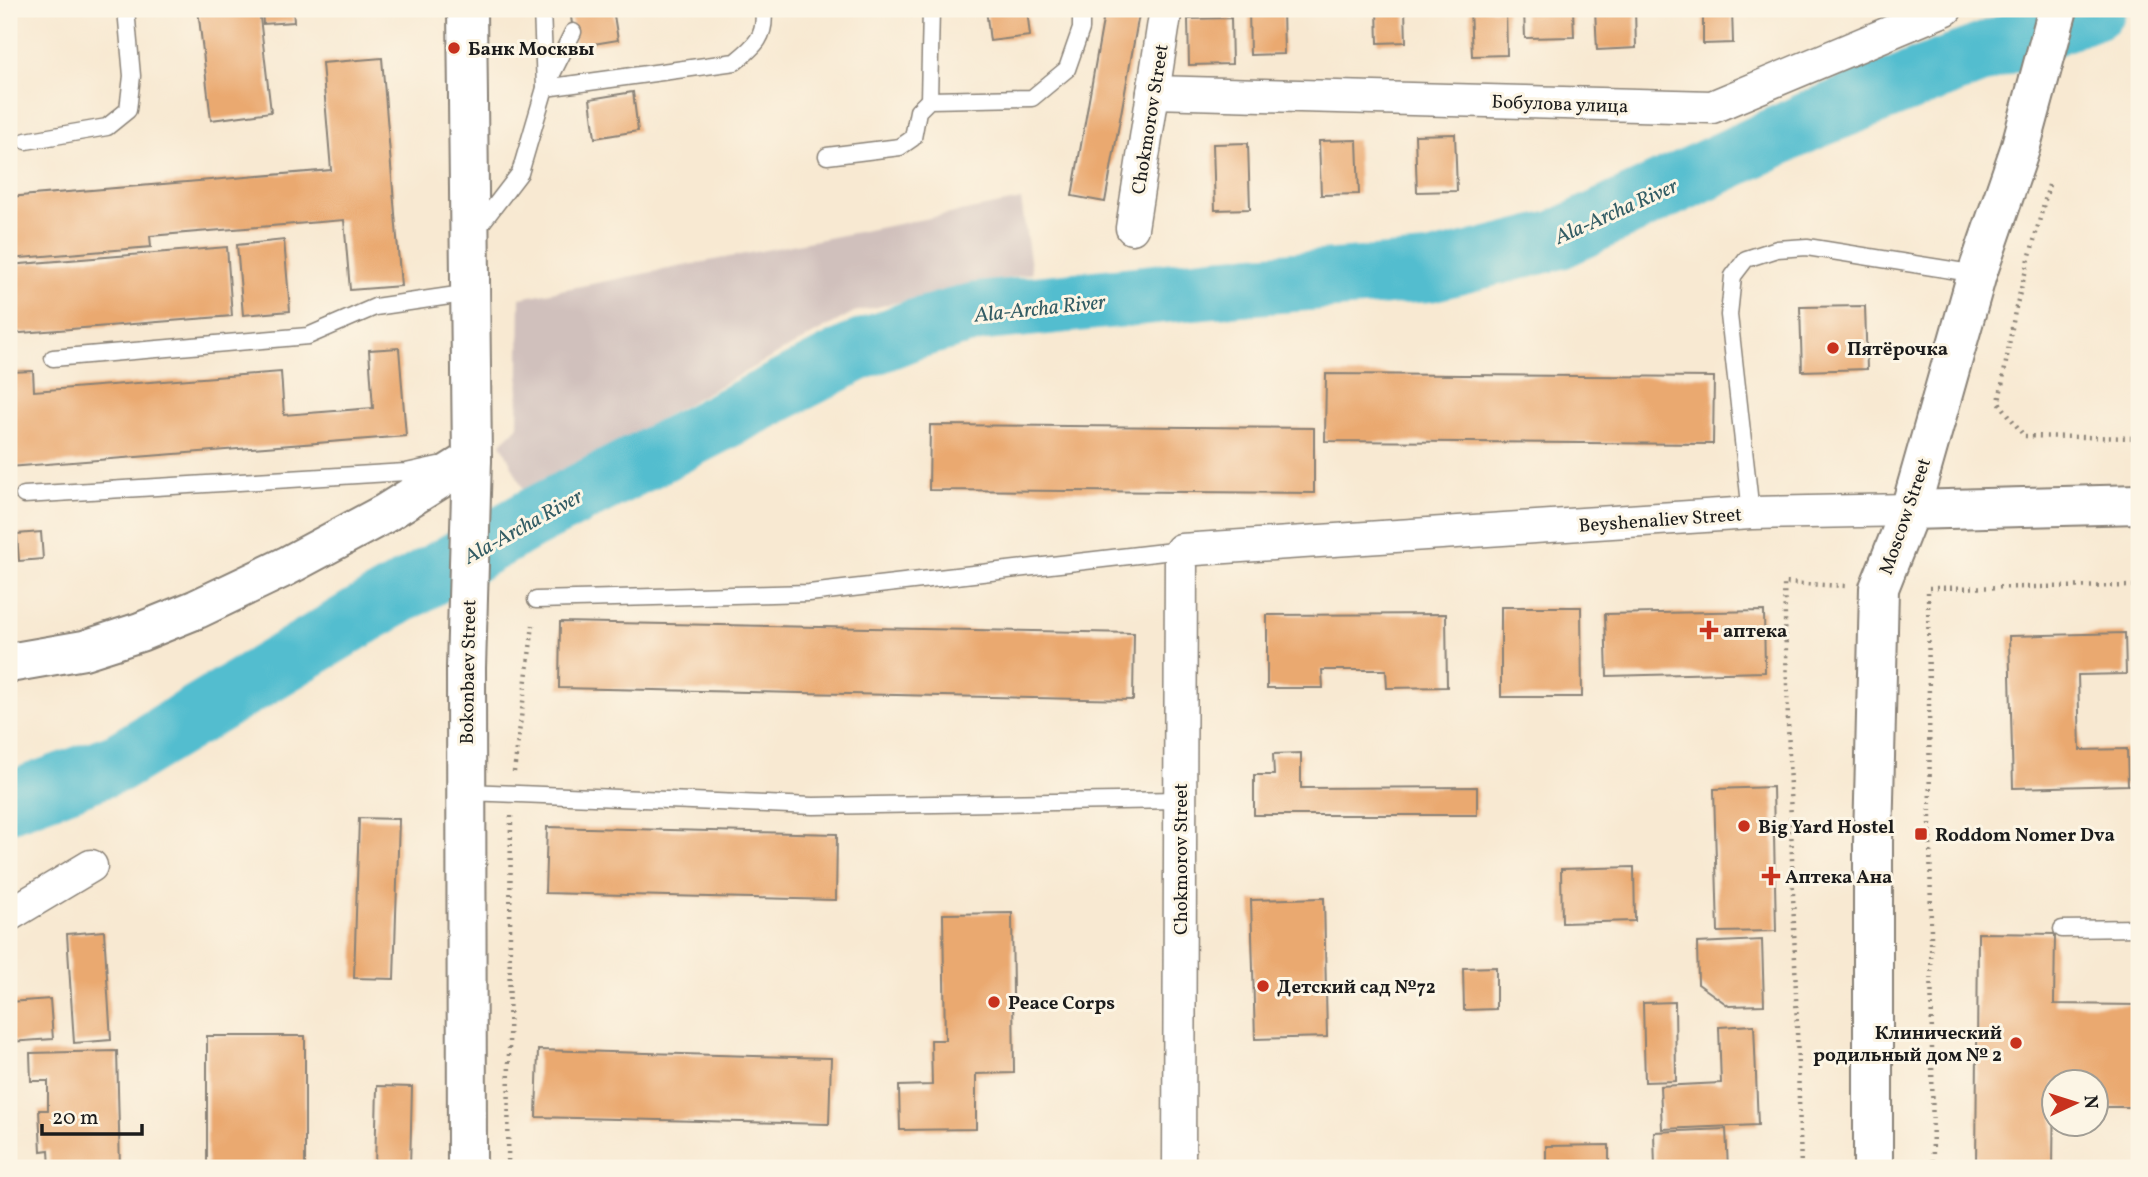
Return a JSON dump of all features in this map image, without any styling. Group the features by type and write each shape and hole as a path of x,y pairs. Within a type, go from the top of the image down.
{"street":[{"name":"Bokonbaev Street","path":"467,9 471,475 466,667 467,1168"},
{"name":"Chokmorov Street","path":"1132,228 1166,9"},
{"name":"Бобулова улица","path":"1153,92 1712,107 1946,9"},
{"name":"Moscow Street","path":"1873,1168 1873,842 1879,587 1910,510 1977,274 2020,149 2058,9"},
{"path":"9,663 83,650 140,632 197,609 288,566 384,514 471,475"},
{"name":"Beyshenaliev Street","path":"1181,550 1751,513 2139,504"},
{"name":"Chokmorov Street","path":"1179,1168 1181,550"},
{"path":"9,915 91,866"}],"lane":[{"path":"26,141 107,127 128,110 132,76 126,9"},
{"path":"542,9 545,88"},
{"path":"545,88 736,62 757,44 765,19 764,9"},
{"path":"929,100 930,9"},
{"path":"827,156 900,147 913,138 918,111 929,100 1032,98 1067,69 1081,29 1081,9"},
{"path":"470,240 520,173 545,88 573,32"},
{"path":"1751,513 1729,315 1734,276 1746,259 1777,249 1807,247 1977,274"},
{"path":"52,358 308,336 375,307 470,293"},
{"path":"24,495 406,472 471,475"},
{"path":"536,600 809,593 1181,550"},
{"path":"467,792 813,806 1180,800"},
{"path":"2062,929 2139,928"}],"path":[{"path":"2051,178 2015,312 2000,402 2024,436 2139,438"},
{"path":"1784,583 1801,1168"},
{"path":"1933,1168 1928,588 2139,586"},
{"path":"508,1168 511,795 536,600"}],"shaded area":[{"path":"1021,200 1032,273 854,312 525,493 501,443 518,427 520,298"}],"building":[{"path":"198,9 259,9 271,112 211,120"},
{"path":"262,9 293,9 294,22 263,24"},
{"path":"570,9 613,9 618,40 575,47"},
{"path":"986,9 1027,9 1030,36 990,41"},
{"path":"1105,9 1140,9 1105,202 1072,196"},
{"path":"1249,9 1283,9 1284,54 1250,55"},
{"path":"1377,9 1405,9 1406,42 1378,43"},
{"path":"1470,9 1506,9 1507,55 1472,56"},
{"path":"1524,9 1573,9 1574,37 1525,38"},
{"path":"1595,9 1635,9 1636,48 1597,50"},
{"path":"1703,9 1732,9 1733,43 1703,44"},
{"path":"1231,18 1232,64 1189,65 1188,19"},
{"path":"382,58 401,286 350,290 344,220 150,236 151,247 9,259 9,197 331,170 322,63"},
{"path":"633,92 638,131 595,138 590,99"},
{"path":"1455,134 1457,191 1417,192 1415,135"},
{"path":"1357,140 1359,194 1321,195 1319,141"},
{"path":"1248,143 1250,209 1215,210 1213,144"},
{"path":"284,240 290,311 243,315 237,245"},
{"path":"227,247 232,316 9,334 9,265"},
{"path":"1865,306 1867,369 1802,371 1800,307"},
{"path":"399,348 406,436 9,467 9,372 33,371 34,391 281,372 284,415 373,408 369,350"},
{"path":"1326,374 1714,377 1713,444 1325,441"},
{"path":"930,425 1314,428 1314,493 929,490"},
{"path":"41,532 43,559 19,561 17,534"},
{"path":"1501,607 1581,607 1582,697 1501,697"},
{"path":"1764,611 1765,672 1607,676 1605,614"},
{"path":"1446,614 1447,687 1387,688 1386,670 1322,670 1323,688 1267,688 1267,615"},
{"path":"560,622 1134,633 1133,700 559,688"},
{"path":"2125,633 2126,674 2078,675 2080,750 2127,749 2128,785 2013,788 2009,636"},
{"path":"1301,753 1301,788 1477,787 1477,815 1254,815 1254,775 1274,775 1273,754"},
{"name":"Big Yard Hostel","path":"1773,787 1776,931 1718,932 1714,789"},
{"path":"359,818 399,819 394,979 354,978"},
{"path":"547,827 837,834 836,900 545,893"},
{"path":"1634,867 1635,921 1562,923 1561,869"},
{"path":"1324,898 1327,1037 1255,1039 1251,900"},
{"path":"1012,913 1014,1073 976,1074 976,1129 900,1130 899,1086 932,1085 931,1040 945,1040 943,914"},
{"path":"104,931 111,1040 74,1043 67,934"},
{"name":"Клинический родильный дом № 2","path":"1978,933 2055,934 2054,1004 2139,1005 2139,1107 2110,1107 2110,1068 2039,1068 2039,1138 2053,1138 2053,1168 1976,1168"},
{"path":"1762,940 1764,1005 1729,1006 1698,984 1697,943"},
{"path":"1496,967 1496,1009 1464,1010 1463,968"},
{"path":"50,999 53,1039 9,1042 9,1002"},
{"path":"1675,1002 1676,1081 1645,1082 1643,1003"},
{"path":"1754,1025 1758,1125 1662,1129 1660,1086 1721,1083 1719,1027"},
{"path":"207,1036 305,1036 305,1168 207,1168"},
{"path":"538,1050 831,1058 829,1124 536,1117"},
{"path":"117,1051 120,1168 50,1168 49,1150 41,1151 39,1110 48,1110 48,1081 31,1081 30,1053"},
{"path":"377,1086 412,1087 410,1168 375,1168"},
{"path":"1726,1129 1728,1168 1655,1168 1654,1132"},
{"path":"1609,1145 1609,1168 1546,1168 1546,1146"}],"waterway":[{"name":"Ala-Archa River","path":"9,802 119,762 363,615 529,520 858,351 912,330 977,312 1214,288 1429,272 1557,240 1812,120 2096,9"}],"place":[{"name":"Банк Москвы","path":"454,48"},
{"name":"Пятёрочка","path":"1833,348"},
{"name":"аптека","path":"1709,630"},
{"name":"Big Yard Hostel","path":"1744,826"},
{"name":"Roddom Nomer Dva","path":"1921,834"},
{"name":"Аптека Ана","path":"1771,876"},
{"name":"Детский сад №72","path":"1263,986"},
{"name":"Peace Corps","path":"994,1002"},
{"name":"Клинический родильный дом № 2","path":"2016,1043"}]}
